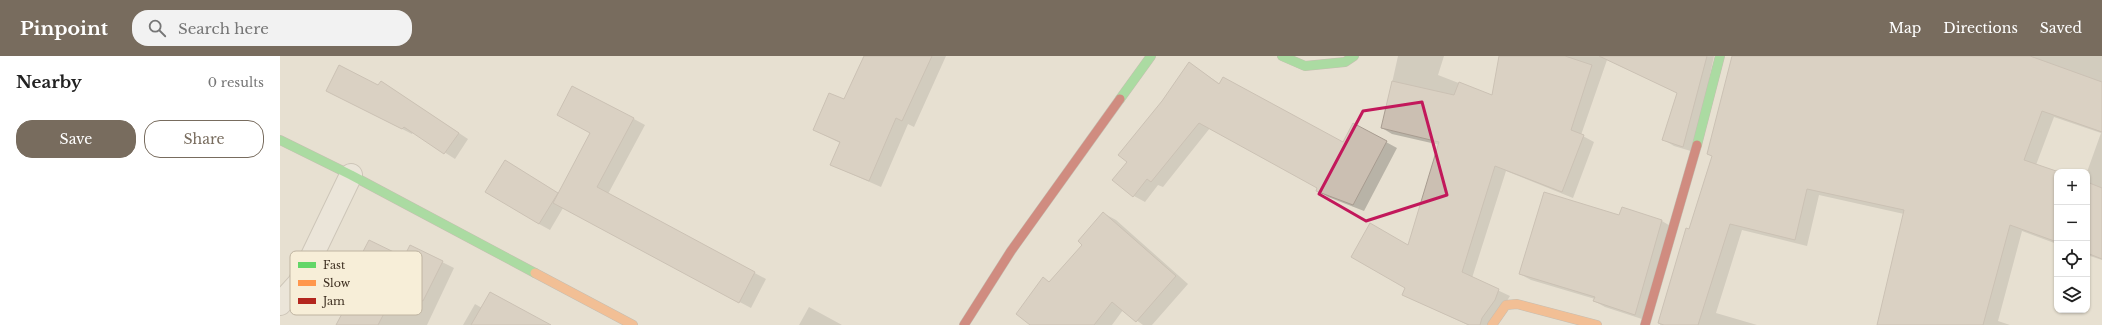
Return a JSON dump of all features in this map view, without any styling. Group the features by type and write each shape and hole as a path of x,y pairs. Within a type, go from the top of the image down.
{"street":[{"path":"964,325 1011,252 1151,56"},
{"path":"1282,56 1305,66 1346,62 1354,56"},
{"path":"1645,325 1698,140 1720,56"},
{"path":"280,140 633,325"},
{"path":"315,251 351,176"},
{"path":"280,304 290,293"},
{"path":"1492,325 1506,305 1517,304 1597,325"}],"highlighted area":[{"path":"1422,102 1447,195 1366,221 1319,194 1363,111"}],"building":[{"path":"864,56 932,56 902,121 896,118 869,181 830,165 840,142 813,130 829,93 844,99"},
{"path":"1499,56 1565,56 1592,65 1571,130 1584,135 1562,192 1495,166 1462,272 1499,289 1495,300 1482,318 1480,325 1469,325 1402,295 1405,288 1351,257 1370,223 1408,245 1439,142 1381,128 1392,81 1454,95 1459,82 1492,95"},
{"path":"1599,56 1707,56 1683,147 1662,140 1677,93"},
{"path":"1732,56 2030,56 2102,82 2102,132 2042,111 2024,160 2054,170 2054,241 2010,225 1983,325 1877,325 1904,210 1807,189 1795,240 1730,224 1698,325 1664,325 1658,323 1686,228 1689,229 1712,156 1707,154"},
{"path":"1189,62 1219,84 1223,77 1343,142 1353,123 1387,141 1353,205 1316,191 1317,188 1199,123 1151,182 1147,179 1133,197 1112,180 1127,162 1118,155 1162,101"},
{"path":"339,65 378,85 381,81 459,133 444,154 404,127 402,129 326,91"},
{"path":"572,86 634,118 597,187 755,272 739,303 553,203 590,133 557,115"},
{"path":"505,160 558,193 539,224 485,192"},
{"path":"2090,183 2102,188 2102,259 2090,254"},
{"path":"1544,192 1619,215 1622,207 1662,220 1635,315 1593,301 1595,297 1519,274"},
{"path":"1103,212 1176,276 1136,322 1112,302 1094,325 1030,325 1016,314 1043,277 1049,282 1082,245 1078,241"},
{"path":"369,240 392,251 363,251"},
{"path":"410,245 443,261 423,301 422,251 407,251"},
{"path":"490,292 551,325 471,325"},
{"path":"341,315 383,315 378,325 336,325"}],"traffic: fast":[{"path":"1120,99 1151,56"},
{"path":"1282,56 1305,66 1345,62 1354,56"},
{"path":"1697,145 1720,56"},
{"path":"280,140 351,175 535,273"}],"traffic: slow":[{"path":"535,273 633,325"},
{"path":"1492,325 1506,305 1517,304 1597,325"}],"traffic: jam":[{"path":"964,325 1011,251 1120,99"},
{"path":"1645,325 1697,145"}]}
